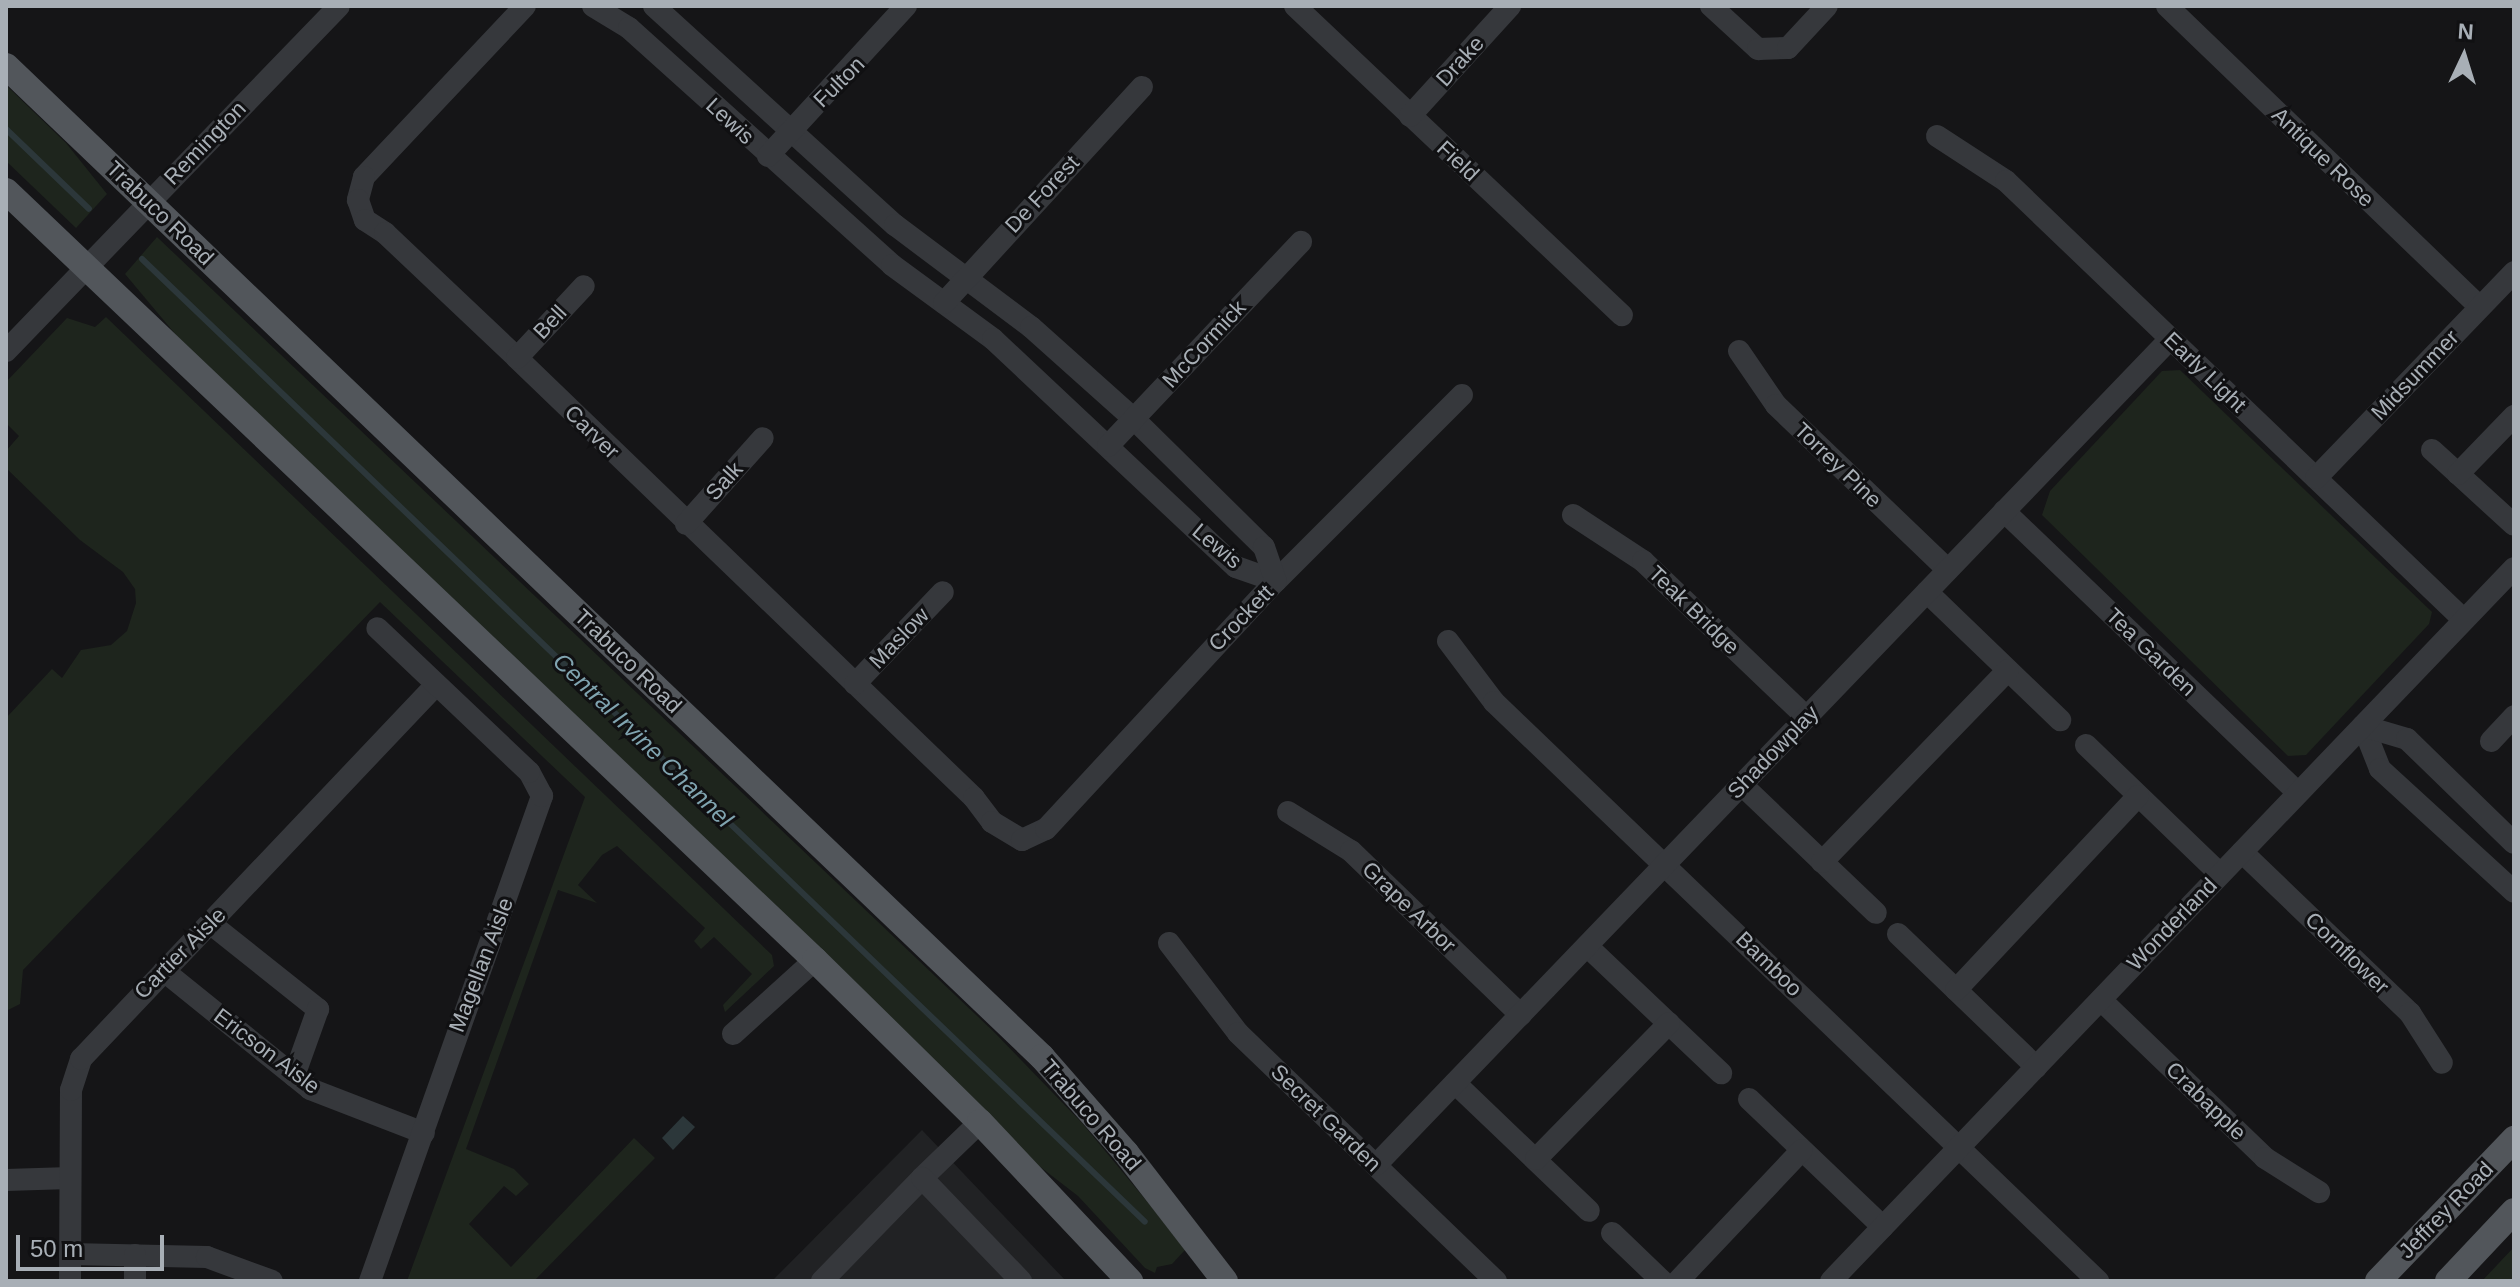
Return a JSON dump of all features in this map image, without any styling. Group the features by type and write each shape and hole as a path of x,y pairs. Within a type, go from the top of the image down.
{"main road":[{"name":"Trabuco Road","path":"6,66 1042,1057 1126,1153 1216,1277"},
{"path":"6,191 815,960 980,1122 1130,1281"},
{"name":"Jeffrey Road","path":"2378,1281 2514,1139"},
{"path":"2448,1281 2514,1211"}],"street":[{"name":"Remington","path":"6,351 339,6"},
{"name":"Carver","path":"525,6 378,158 364,177 358,200 365,220 385,233 517,358 855,684 992,822 1022,840"},
{"name":"Lewis","path":"593,6 629,28 892,265 993,339 1236,567 1276,581"},
{"name":"Lewis","path":"654,6 895,225 966,276 1134,419 1264,547 1276,581"},
{"name":"Fulton","path":"768,156 906,6"},
{"name":"Field","path":"1295,6 1622,315"},
{"path":"1711,6 1758,49 1788,48 1827,6"},
{"name":"Antique Rose","path":"2167,6 2480,307"},
{"name":"Drake","path":"1410,116 1497,11"},
{"name":"De Forest","path":"944,303 1142,87"},
{"name":"Early Light","path":"1937,136 2006,181 2464,620"},
{"name":"McCormick","path":"1108,446 1301,242"},
{"name":"Midsummer","path":"2316,478 2514,272"},
{"name":"Bell","path":"517,358 584,286"},
{"name":"Shadowplay","path":"1376,1165 2170,339"},
{"name":"Torrey Pine","path":"1739,351 1776,405 1948,570"},
{"name":"Crockett","path":"1022,840 1046,829 1276,581 1462,395"},
{"path":"2458,474 2514,416"},
{"name":"Salk","path":"686,524 763,438"},
{"path":"2432,450 2514,525"},
{"name":"Tea Garden","path":"2004,511 2298,793"},
{"name":"Teak Bridge","path":"1573,515 1643,561 1806,717"},
{"name":"Wonderland","path":"1831,1281 2514,568"},
{"name":"Maslow","path":"855,684 943,592"},
{"path":"1927,592 2060,720"},
{"name":"Magellan Aisle","path":"370,1281 542,796 529,772 377,628"},
{"name":"Bamboo","path":"1448,641 1494,702 2098,1281"},
{"path":"1822,862 2008,670"},
{"name":"Cartier Aisle","path":"70,1281 71,1090 81,1059 435,686"},
{"path":"2491,741 2514,716"},
{"path":"2363,726 2407,739 2514,843"},
{"path":"2363,726 2380,769 2514,892"},
{"path":"2086,745 2220,874"},
{"path":"2418,804 2446,776"},
{"path":"1742,785 1876,913"},
{"path":"1956,990 2138,796"},
{"name":"Grape Arbor","path":"1288,812 1351,851 1521,1015"},
{"name":"Cornflower","path":"2242,852 2410,1013 2442,1063"},
{"path":"211,924 318,1009 294,1076"},
{"path":"1898,934 2036,1067"},
{"name":"Secret Garden","path":"1169,943 1220,1015 1496,1281"},
{"path":"1587,946 1721,1073"},
{"path":"733,1034 815,960"},
{"name":"Ericson Aisle","path":"164,971 294,1076 346,1105 424,1133"},
{"name":"Crabapple","path":"2101,1000 2265,1158 2319,1192"},
{"path":"1536,1159 1669,1023"},
{"path":"1455,1083 1589,1211"},
{"path":"1749,1099 1883,1227"},
{"path":"822,1281 980,1122"},
{"path":"1678,1281 1802,1150"},
{"path":"6,1180 70,1178"},
{"path":"922,1178 1021,1281"},
{"path":"1612,1233 1662,1281"},
{"path":"70,1254 207,1257 272,1281"},
{"path":"135,1255 135,1281"}],"shaded area":[{"path":"6,85 66,143 107,194 76,228 6,161"},
{"path":"157,237 994,1032 1082,1123 1185,1250 1172,1264 1157,1267 1155,1273 1145,1268 1078,1196 1030,1159 187,348 125,274"},
{"path":"106,317 772,955 774,966 725,1012 723,1005 752,974 714,937 701,949 694,941 705,928 617,846 602,855 578,885 597,903 558,890 466,1149 514,1169 529,1184 516,1196 504,1186 469,1224 511,1267 634,1138 655,1158 534,1281 407,1281 585,797 380,602 23,970 20,1004 6,1011 6,718 52,669 62,678 81,650 111,645 127,631 136,603 135,589 123,572 80,540 6,468 6,451 19,436 6,423 6,382 67,318 95,327"},
{"path":"2180,370 2432,612 2429,624 2306,755 2288,756 2042,515 2050,491 2162,371"},
{"path":"683,1116 695,1127 673,1150 662,1138"},
{"path":"922,1130 1066,1281 772,1281"},
{"path":"2514,1247 2514,1281 2482,1281"}],"waterway":[{"name":"Central Irvine Channel","path":"6,129 89,209"},
{"name":"Central Irvine Channel","path":"142,259 1145,1222"}]}
